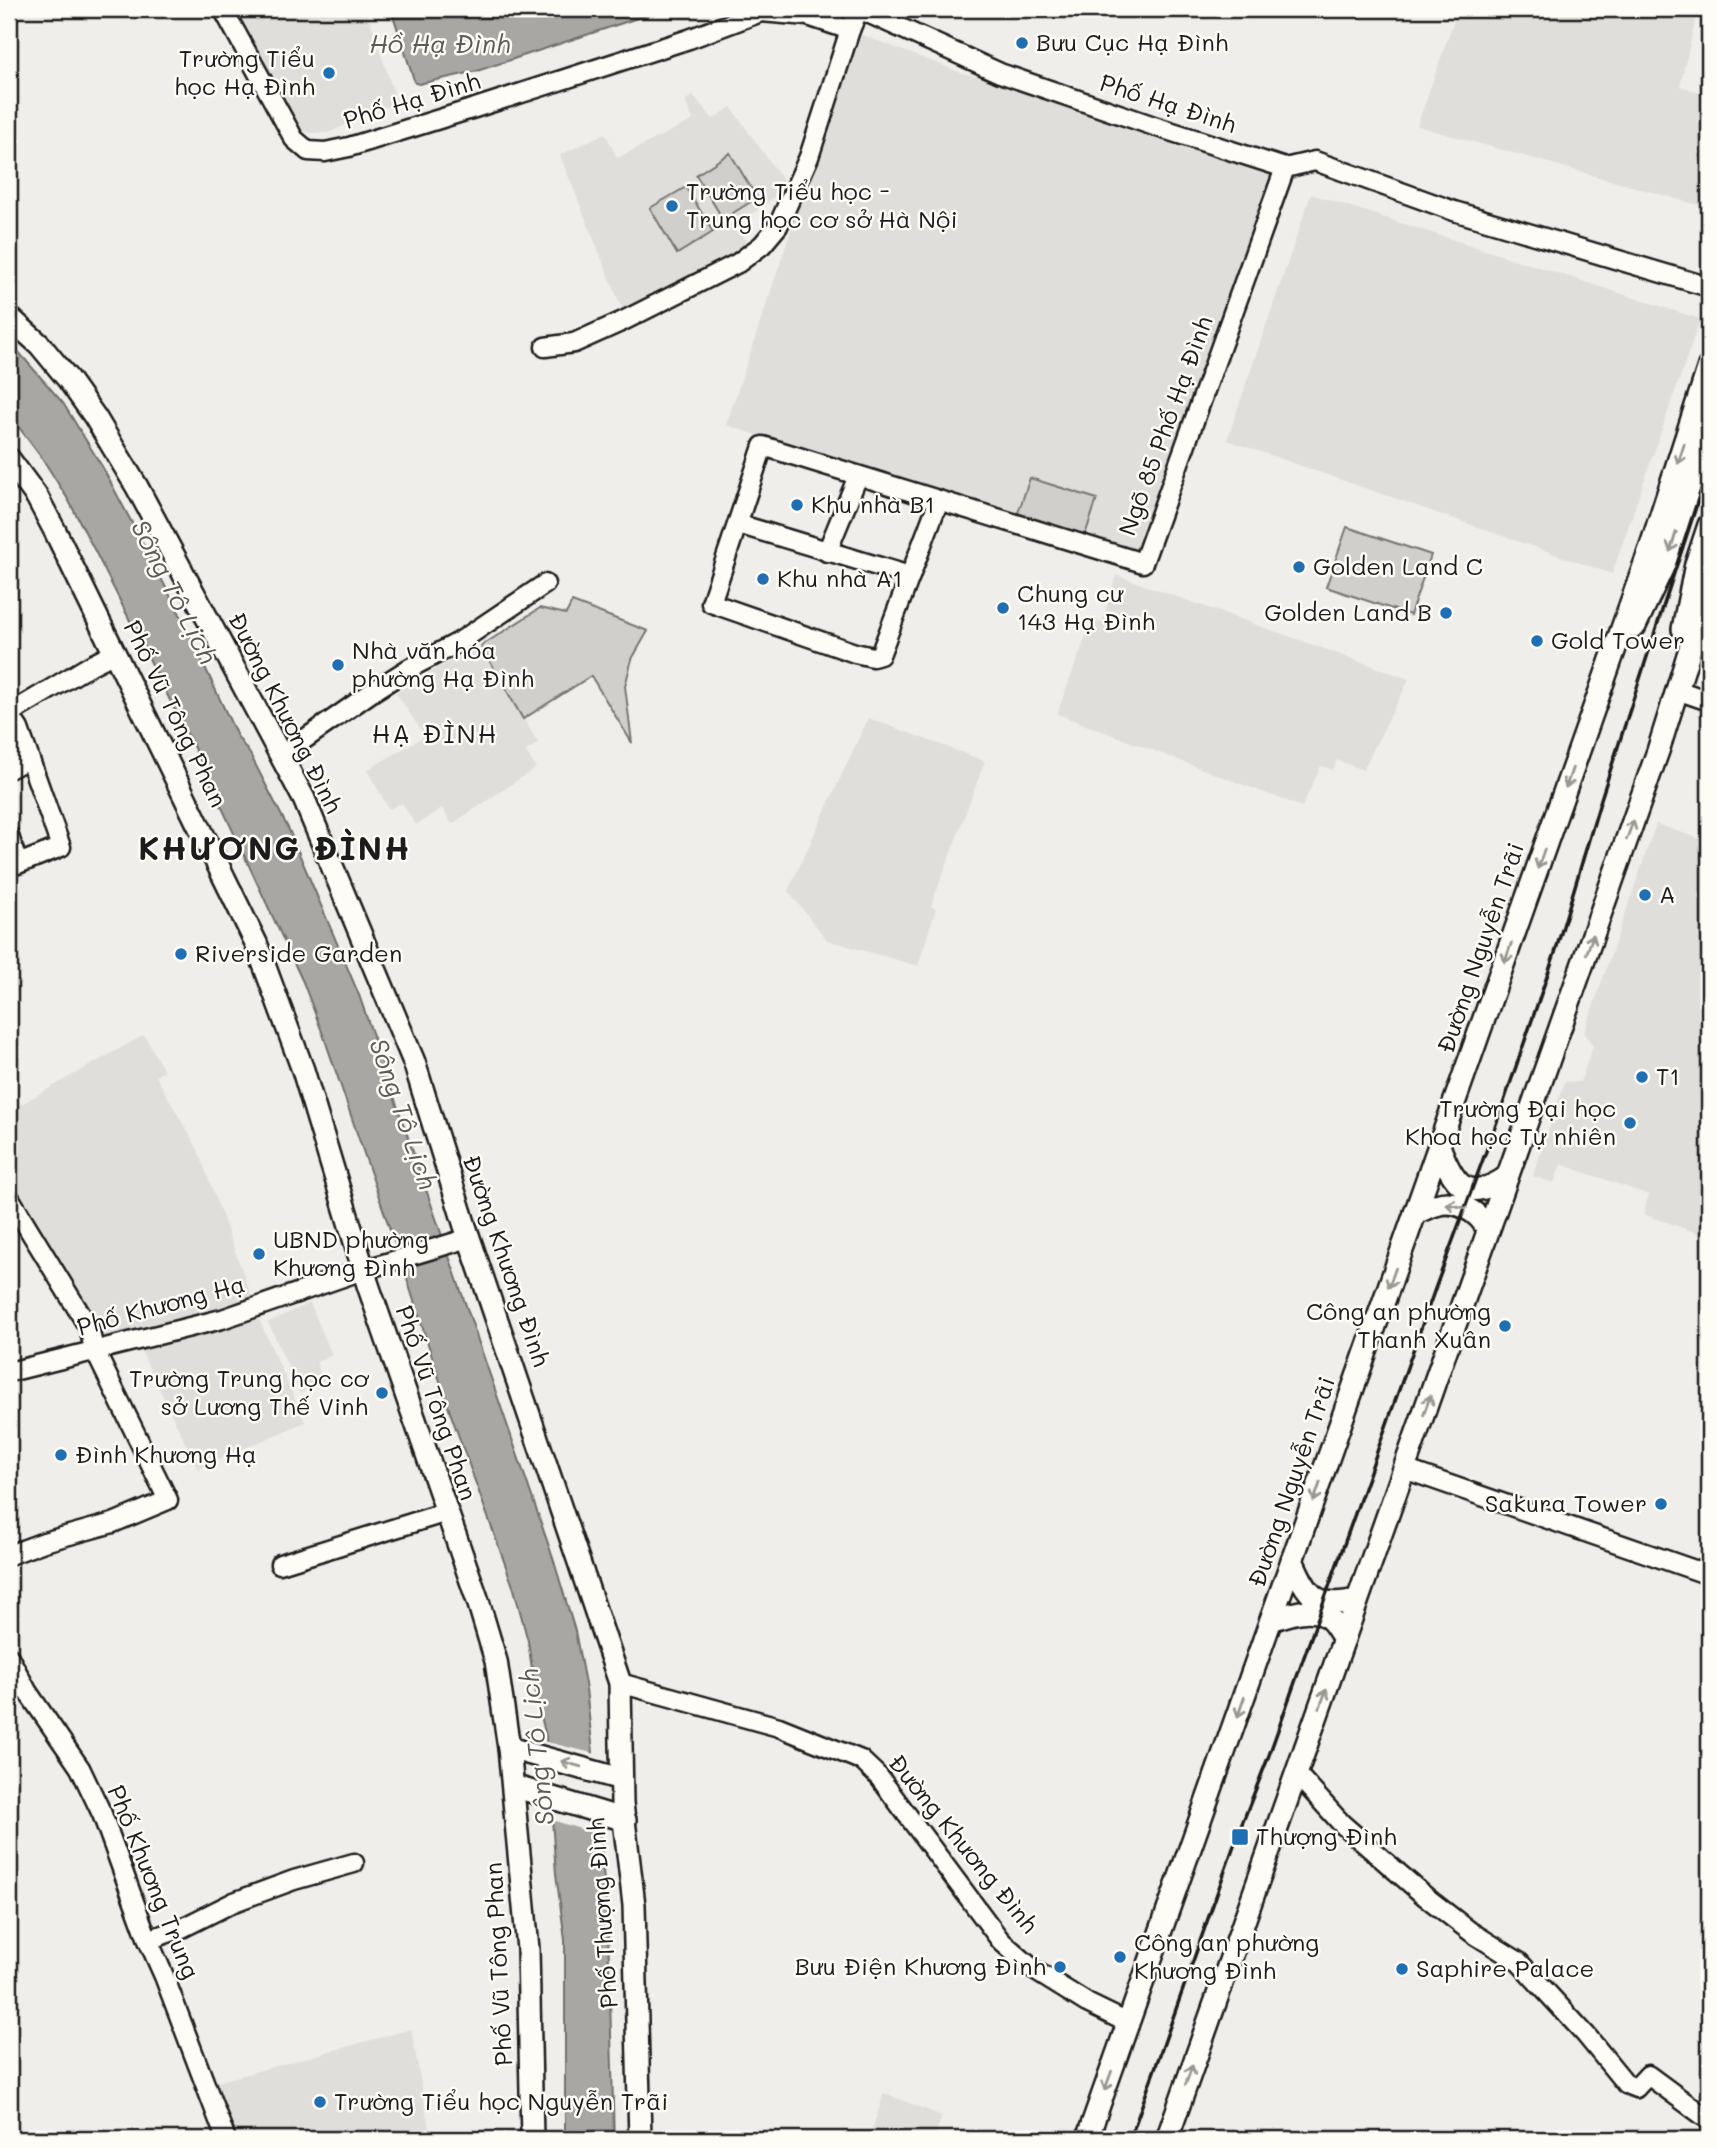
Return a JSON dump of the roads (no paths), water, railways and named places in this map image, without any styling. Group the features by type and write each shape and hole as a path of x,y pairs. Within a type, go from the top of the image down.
{"main road":[{"name":"Đường Khương Đình","path":"9,317 40,345 95,417 137,487 304,799 414,1062 463,1240 620,1683"},
{"name":"Đường Nguyễn Trãi","path":"1087,2139 1650,549 1709,366"},
{"path":"1588,725 1668,556 1709,431"},
{"name":"Phố Vũ Tông Phan","path":"9,459 37,497 55,531 256,943 371,1267 447,1512 478,1601 496,1661 513,1786 528,1949 532,2139"},
{"path":"1658,751 1696,564 1709,525"},
{"path":"1167,2139 1658,751 1709,588"},
{"path":"1439,1146 1448,1171 1465,1187 1486,1189 1507,1177"},
{"path":"1415,1213 1439,1203 1454,1205 1475,1212 1489,1230"},
{"path":"1293,1560 1302,1583 1321,1601 1333,1604 1357,1600"},
{"path":"1271,1620 1305,1611 1328,1617 1344,1639"},
{"name":"Phố Thượng Đình","path":"620,1683 614,1776 625,1820 634,1905 640,2139"},
{"path":"509,1748 614,1776"},
{"path":"513,1786 625,1820"}],"street":[{"name":"Phố Hạ Đình","path":"223,9 294,139 308,152 326,152 349,147 689,39 761,12 808,16 850,30 859,9 1000,73 1144,123 1284,168 1315,161 1454,211 1709,288"},
{"path":"545,346 574,343 623,321 738,263 762,245 778,226 809,157 850,30"},
{"name":"Ngõ 85 Phố Hạ Đình","path":"738,524 763,446 1143,563 1284,168"},
{"path":"827,552 858,477"},
{"path":"910,576 738,524 711,603 855,653 873,657 880,655 939,500"},
{"path":"282,755 372,692 459,642 545,584"},
{"path":"9,836 18,864 61,847 19,729 9,714 115,653"},
{"path":"1677,691 1709,701"},
{"path":"9,769 29,758"},
{"path":"9,1197 89,1328 94,1349 168,1500 113,1523 44,1542 9,1555"},
{"name":"Phố Khương Hạ","path":"9,1372 222,1319 371,1267 463,1240"},
{"path":"1404,1469 1709,1575"},
{"path":"280,1564 447,1512"},
{"name":"Phố Khương Trung","path":"9,1657 27,1691 80,1768 102,1814 226,2139"},
{"name":"Đường Khương Đình","path":"620,1683 779,1727 861,1760 879,1777 1001,1941 1034,1970 1087,2003 1129,2024"},
{"path":"1296,1773 1342,1824 1426,1897 1471,1932 1519,1962 1586,2035 1626,2084 1636,2088 1648,2075 1709,2120"},
{"path":"148,1940 181,1928 234,1902 294,1880 354,1863"}],"water":[{"name":"Hồ Hạ Đình","path":"391,9 665,9 477,71 419,84 415,83"},
{"path":"9,341 63,403 103,468 183,620 237,736 250,754 289,830 359,995 553,1558 575,1631 586,1689 593,1752 608,1928 614,2139 565,2139 565,1940 556,1874 546,1737 535,1690 528,1641 514,1589 450,1412 404,1270 303,982 199,758 97,555 69,501 44,461 9,414"}],"railway":[{"path":"1130,2139 1498,1119 1555,953 1601,799 1709,465"}],"place":[{"name":"Bưu Cục Hạ Đình","path":"1022,43"},
{"name":"Trường Tiểu học Hạ Đình","path":"329,73"},
{"name":"Trường Tiểu học - Trung học cơ sở Hà Nội","path":"672,206"},
{"name":"Khu nhà B1","path":"797,505"},
{"name":"Golden Land C","path":"1299,567"},
{"name":"Khu nhà A1","path":"763,579"},
{"name":"Chung cư 143 Hạ Đình","path":"1003,608"},
{"name":"Golden Land B","path":"1446,613"},
{"name":"Gold Tower","path":"1537,641"},
{"name":"Nhà văn hóa phường Hạ Đình","path":"338,665"},
{"name":"A","path":"1645,895"},
{"name":"Riverside Garden","path":"181,954"},
{"name":"T1","path":"1642,1077"},
{"name":"Trường Đại học Khoa học Tự nhiên","path":"1630,1123"},
{"name":"UBND phường Khương Đình","path":"259,1254"},
{"name":"Công an phường Thanh Xuân","path":"1505,1326"},
{"name":"Trường Trung học cơ sở Lương Thế Vinh","path":"382,1393"},
{"name":"Đình Khương Hạ","path":"61,1455"},
{"name":"Sakura Tower","path":"1661,1504"},
{"name":"Thượng Đình","path":"1240,1837"},
{"name":"Công an phường Khương Đình","path":"1120,1957"},
{"name":"Bưu Điện Khương Đình","path":"1060,1967"},
{"name":"Saphire Palace","path":"1402,1969"},
{"name":"Trường Tiểu học Nguyễn Trãi","path":"320,2102"}],"district":[{"name":"HẠ ĐÌNH","path":"435,734"},
{"name":"KHƯƠNG ĐÌNH","path":"275,849"}],"water label":[{"name":"Sông Tô Lịch","path":"174,592"},
{"name":"Sông Tô Lịch","path":"403,1114"},
{"name":"Sông Tô Lịch","path":"537,1747"}]}
